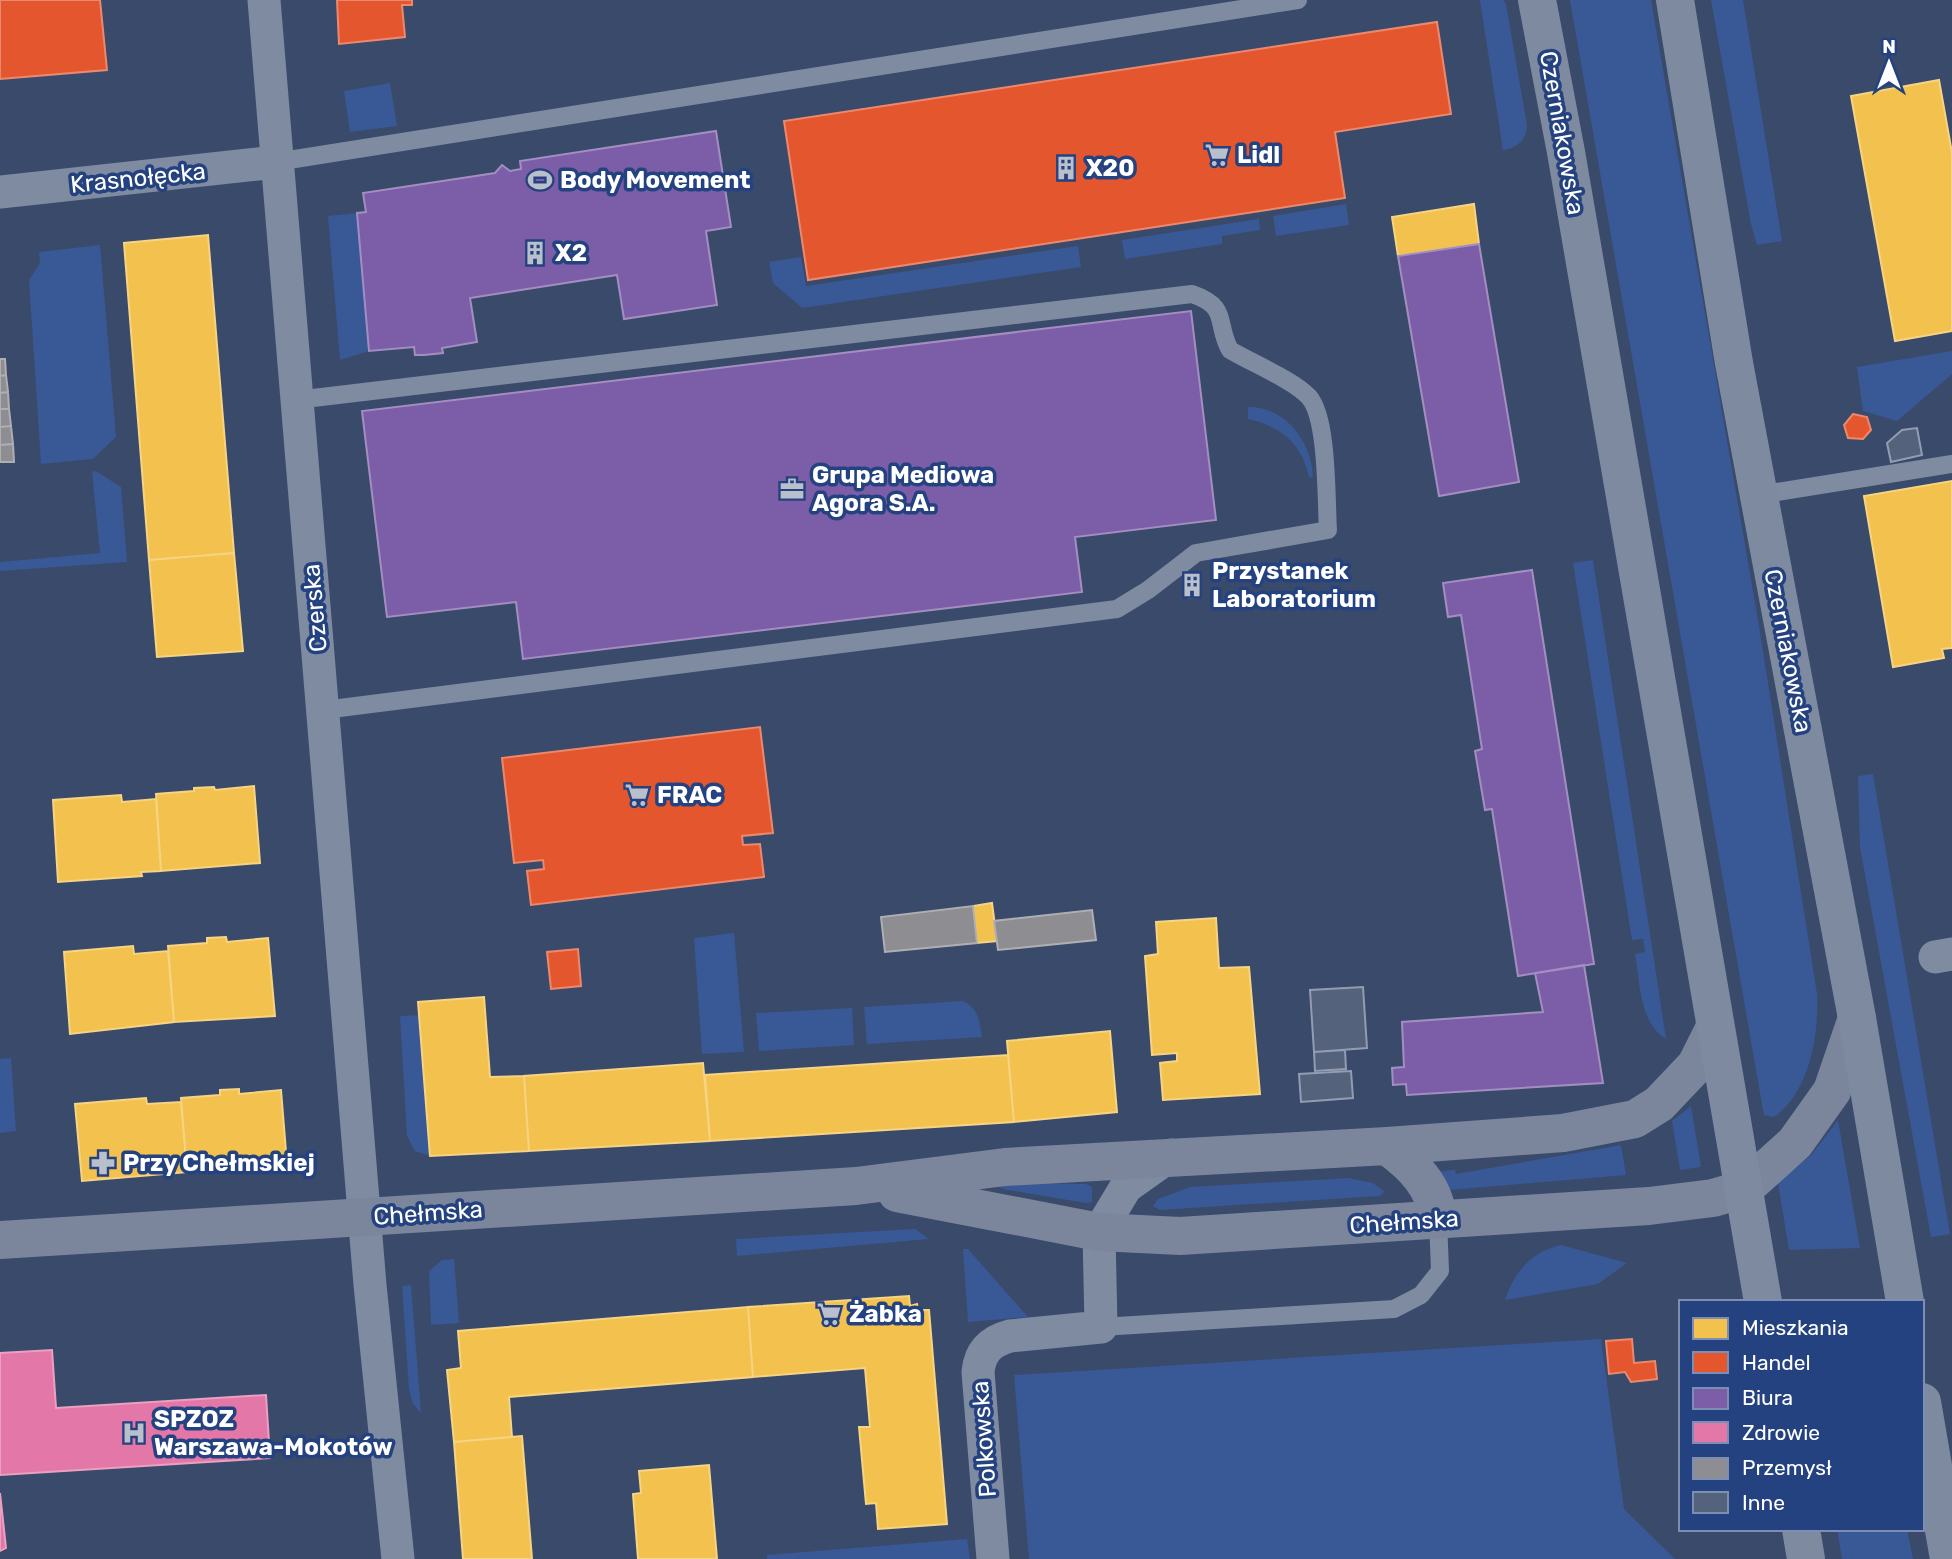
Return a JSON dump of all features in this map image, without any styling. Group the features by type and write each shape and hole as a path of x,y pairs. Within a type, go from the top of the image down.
{"main road":[{"name":"Czerniakowska","path":"1537,0 1566,152 1763,1300"},
{"name":"Czerniakowska","path":"1675,0 1758,495 1857,1018 1905,1300"},
{"path":"1924,1414 1949,1559"},
{"path":"1801,1531 1806,1559"}],"street":[{"name":"Czerska","path":"264,0 365,1217 398,1559"},
{"name":"Krasnołęcka","path":"0,192 276,162"},
{"path":"1744,1189 1795,1143 1832,1091 1857,1018"},
{"name":"Chełmska","path":"0,1240 856,1186 1005,1167 1387,1146 1563,1133 1635,1119 1659,1104 1690,1073 1702,1056 1715,1027"},
{"path":"1387,1146 1428,1185 1438,1219"},
{"path":"1101,1327 1099,1232 1126,1187 1171,1156"},
{"name":"Chełmska","path":"856,1186 1099,1232 1180,1236 1675,1203 1744,1189"},
{"name":"Polkowska","path":"993,1559 978,1372 982,1354 998,1339 1010,1336 1101,1327"}],"lane":[{"path":"276,162 1298,0"},
{"path":"296,400 1192,294 1211,302 1221,315 1225,342 1230,350 1309,398 1318,412 1324,458 1328,530 1196,553 1148,590 1117,609 324,710"},
{"path":"1758,495 1952,464"},
{"path":"1101,1327 1394,1309 1421,1295 1440,1271 1438,1219"}],"shaded area":[{"path":"1480,0 1503,0 1506,4 1527,125 1520,142 1503,150"},
{"path":"1570,0 1651,0 1759,626 1817,994 1816,1027 1810,1061 1796,1093 1774,1117 1764,1115 1763,1110"},
{"path":"1711,0 1743,0 1782,241 1757,245"},
{"path":"390,83 397,126 350,132 344,91"},
{"path":"1346,204 1349,225 1276,236 1273,216"},
{"path":"357,213 369,351 340,360 328,216"},
{"path":"1259,219 1260,230 1222,236 1222,244 1125,259 1122,240"},
{"path":"100,245 116,437 93,459 41,464 29,280 40,263 39,252"},
{"path":"1078,246 1081,267 802,308 773,283 769,262 801,257 806,286"},
{"path":"1952,351 1952,374 1897,421 1863,411 1857,367"},
{"path":"1248,407 1262,408 1274,413 1294,429 1308,452 1313,477 1309,478 1296,446 1270,426 1248,419"},
{"path":"96,471 121,487 127,562 0,571 0,562 100,553 92,472"},
{"path":"1593,560 1666,1039 1650,1023 1642,1001 1635,954 1645,952 1643,939 1632,940 1573,563"},
{"path":"1873,774 1950,1234 1931,1237 1860,847 1858,776"},
{"path":"734,933 744,1052 702,1054 694,938"},
{"path":"963,1001 975,1011 982,1037 867,1044 864,1007"},
{"path":"852,1008 854,1045 759,1051 756,1013"},
{"path":"419,1015 430,1156 415,1151 407,1136 400,1016"},
{"path":"11,1058 16,1131 0,1133 0,1059"},
{"path":"1691,1106 1701,1167 1680,1170 1672,1121"},
{"path":"1838,1120 1860,1248 1789,1250 1778,1183 1812,1154"},
{"path":"1621,1145 1626,1175 1449,1190 1433,1172 1455,1170 1456,1174"},
{"path":"1348,1178 1373,1183 1385,1192 1379,1196 1160,1210 1153,1206 1158,1199 1190,1187"},
{"path":"1086,1184 1092,1187 1092,1202 1003,1189 997,1185"},
{"path":"915,1229 929,1239 737,1256 736,1239"},
{"path":"1561,1245 1627,1263 1598,1284 1505,1300 1513,1281 1532,1258"},
{"path":"963,1249 968,1249 1028,1317 968,1322"},
{"path":"454,1259 459,1323 431,1325 429,1271 442,1260"},
{"path":"411,1285 421,1413 413,1404 409,1389 402,1286"},
{"path":"1601,1339 1624,1509 1675,1559 1029,1559 1014,1375"},
{"path":"1837,1531 1907,1531 1913,1559 1842,1559"},
{"path":"967,1539 970,1559 767,1559 767,1555"}],"building: Mieszkania":[{"path":"1939,80 1952,153 1952,331 1895,341 1851,96"},
{"path":"1474,204 1479,244 1398,256 1392,217"},
{"path":"208,235 234,553 149,560 124,243"},
{"path":"1952,481 1952,648 1942,649 1944,658 1893,667 1864,496"},
{"path":"234,553 243,651 157,657 149,560"},
{"path":"254,786 260,863 161,871 156,794 194,791 194,788 214,787 215,790"},
{"path":"121,795 122,802 156,799 161,871 141,872 142,876 58,882 53,800"},
{"path":"992,903 997,941 977,943 973,906"},
{"path":"1216,918 1219,968 1249,967 1260,1094 1163,1100 1160,1063 1177,1061 1177,1053 1152,1055 1145,956 1158,954 1156,922"},
{"path":"226,937 227,942 268,938 275,1016 174,1022 168,946 207,943 207,938"},
{"path":"133,946 134,954 168,951 174,1022 70,1034 64,952"},
{"path":"484,997 490,1077 524,1076 529,1151 430,1156 418,1002"},
{"path":"1110,1031 1117,1112 1014,1122 1007,1041"},
{"path":"1008,1055 1014,1122 710,1141 705,1075"},
{"path":"703,1063 710,1141 529,1151 524,1076"},
{"path":"239,1089 239,1094 281,1090 287,1164 187,1172 181,1098 220,1095 220,1090"},
{"path":"146,1098 147,1104 181,1102 187,1172 82,1181 75,1104"},
{"path":"909,1296 910,1306 917,1304 918,1310 929,1310 947,1524 878,1529 876,1503 866,1504 859,1427 870,1427 865,1368 753,1377 748,1307"},
{"path":"748,1307 753,1377 509,1397 512,1437 454,1442 447,1370 461,1368 458,1331"},
{"path":"522,1436 532,1559 463,1559 454,1442"},
{"path":"709,1465 717,1559 638,1559 633,1494 641,1493 639,1471"}],"building: Handel":[{"path":"0,0 100,0 107,70 0,79"},
{"path":"337,0 412,0 412,5 402,5 405,37 339,44"},
{"name":"X20","path":"1437,22 1451,114 1335,132 1345,198 808,280 784,121"},
{"path":"1853,414 1867,417 1871,430 1863,439 1848,438 1844,425"},
{"name":"Przystanek Laboratorium","path":"1196,573 1198,597 1189,598 1187,574"},
{"path":"760,727 773,833 742,836 743,845 760,844 764,877 531,905 527,871 544,869 543,860 514,863 502,758"},
{"path":"578,949 581,986 551,989 547,952"},
{"path":"1632,1339 1634,1363 1655,1361 1657,1379 1631,1382 1625,1372 1609,1374 1606,1341"}],"building: Biura":[{"name":"X2","path":"716,131 731,227 706,231 717,305 624,319 617,275 470,298 477,342 442,348 443,353 415,355 414,347 369,351 357,213 366,212 363,193 495,173 502,165 510,171 521,169 520,161"},
{"path":"1479,244 1519,482 1439,496 1398,256"},
{"name":"Grupa Mediowa Agora S.A.","path":"1191,311 1216,520 1075,537 1082,592 523,659 516,602 387,617 362,411"},
{"path":"1532,570 1594,964 1518,976 1492,809 1485,810 1475,751 1482,749 1461,615 1448,617 1443,583"},
{"path":"1584,965 1603,1083 1407,1095 1406,1084 1393,1085 1392,1068 1404,1067 1402,1022 1543,1012 1535,973"}],"building: Zdrowie":[{"name":"SPZOZ Warszawa-Mokotów","path":"52,1350 56,1408 266,1395 270,1458 0,1475 0,1353"},
{"path":"0,1493 6,1548 0,1551"}],"building: Przemysł":[{"path":"0,359 5,359 6,375 0,376"},
{"path":"6,375 8,392 0,393 0,376"},
{"path":"8,392 9,409 0,409 0,393"},
{"path":"0,409 9,409 11,426 0,427"},
{"path":"11,426 13,444 0,445 0,427"},
{"path":"13,444 14,462 0,462 0,445"},
{"path":"973,906 977,943 885,952 881,917"},
{"path":"1092,910 1096,940 998,950 994,921"}],"building: Inne":[{"path":"1917,428 1922,455 1891,462 1887,443 1902,430"},
{"path":"1363,987 1367,1048 1314,1052 1310,990"},
{"path":"1345,1050 1346,1069 1315,1071 1314,1052"},
{"path":"1351,1071 1353,1098 1301,1102 1299,1074"}],"place":[{"name":"Lidl","path":"1217,155"},
{"name":"X20","path":"1066,168"},
{"name":"Body Movement","path":"540,180"},
{"name":"X2","path":"535,253"},
{"name":"Grupa Mediowa Agora S.A.","path":"792,489"},
{"name":"Przystanek Laboratorium","path":"1192,585"},
{"name":"FRAC","path":"637,795"},
{"name":"Przy Chełmskiej","path":"103,1163"},
{"name":"Żabka","path":"829,1314"},
{"name":"SPZOZ Warszawa-Mokotów","path":"134,1433"}]}
